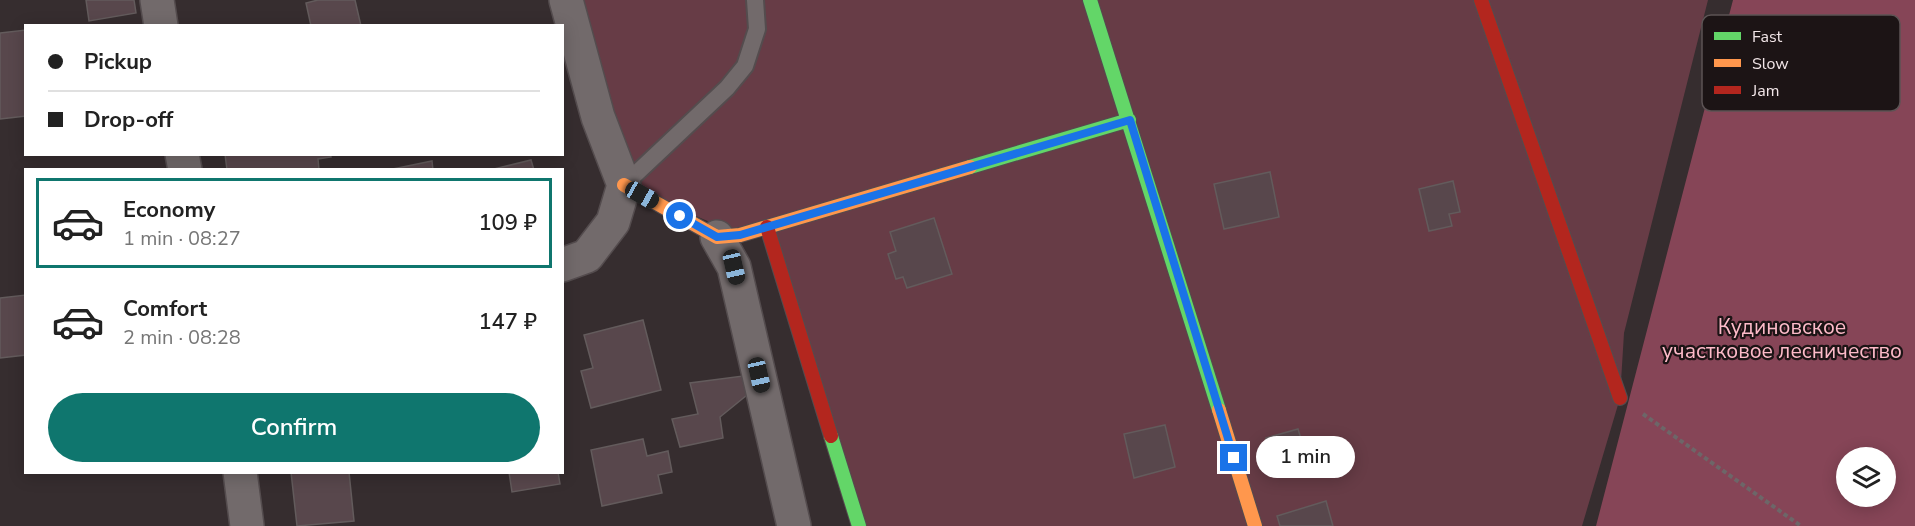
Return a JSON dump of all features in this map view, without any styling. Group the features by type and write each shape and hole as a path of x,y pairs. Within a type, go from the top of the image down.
{"street":[{"path":"157,0 161,24"},
{"path":"564,264 587,256 614,222 624,184 598,117 566,0"},
{"path":"1090,0 1130,120 1255,526"},
{"path":"1481,0 1620,398"},
{"path":"717,237 740,235 1130,120"},
{"path":"624,184 717,237 734,267 794,526"},
{"path":"767,227 859,526"},
{"path":"240,474 247,526"}],"lane":[{"path":"624,184 728,88 746,66 757,29 755,0"}],"path":[{"path":"1620,398 1802,526"}],"shaded area":[{"path":"566,0 1708,0 1704,15 1702,15 1702,24 1624,333 1620,398 1582,526 859,526 767,227 740,235 624,185"}],"green space":[{"name":"Кудиновское участковое лесничество","path":"1733,0 1915,0 1915,526 1596,526 1704,111 1900,111 1900,15 1729,15"}],"building":[{"path":"86,0 134,0 136,13 89,21"},
{"path":"318,0 355,0 361,24 311,24 306,3"},
{"path":"24,30 24,116 0,119 0,33"},
{"path":"225,156 331,157 318,159 319,168 227,168"},
{"path":"531,160 533,168 498,168"},
{"path":"432,161 433,168 398,168"},
{"path":"1270,172 1279,217 1224,229 1214,184"},
{"path":"1453,181 1460,212 1449,214 1452,226 1429,231 1419,189"},
{"path":"934,218 952,274 907,288 903,277 896,279 888,254 896,251 890,232"},
{"path":"24,295 24,355 0,358 0,298"},
{"path":"643,320 661,390 591,408 581,371 593,368 584,335"},
{"path":"743,376 747,395 720,417 723,438 680,447 672,419 698,414 690,383"},
{"path":"1165,425 1175,467 1134,478 1124,434"},
{"path":"1298,429 1309,465 1277,475 1266,438"},
{"path":"643,439 647,456 668,451 672,472 658,475 662,493 602,506 591,450"},
{"path":"291,474 349,474 354,521 297,526"},
{"path":"509,474 558,474 560,484 512,492"},
{"path":"1326,501 1333,526 1280,526 1277,516"}],"traffic: fast":[{"path":"1090,0 1219,410"},
{"path":"970,167 1129,120"},
{"path":"831,436 859,526"}],"traffic: slow":[{"path":"624,185 717,237 740,235 970,167"},
{"path":"1219,410 1255,526"}],"traffic: jam":[{"path":"1481,0 1620,398"},
{"path":"767,227 831,436"}],"route":[{"path":"680,216 717,237 740,235 1130,120 1234,458"}]}
